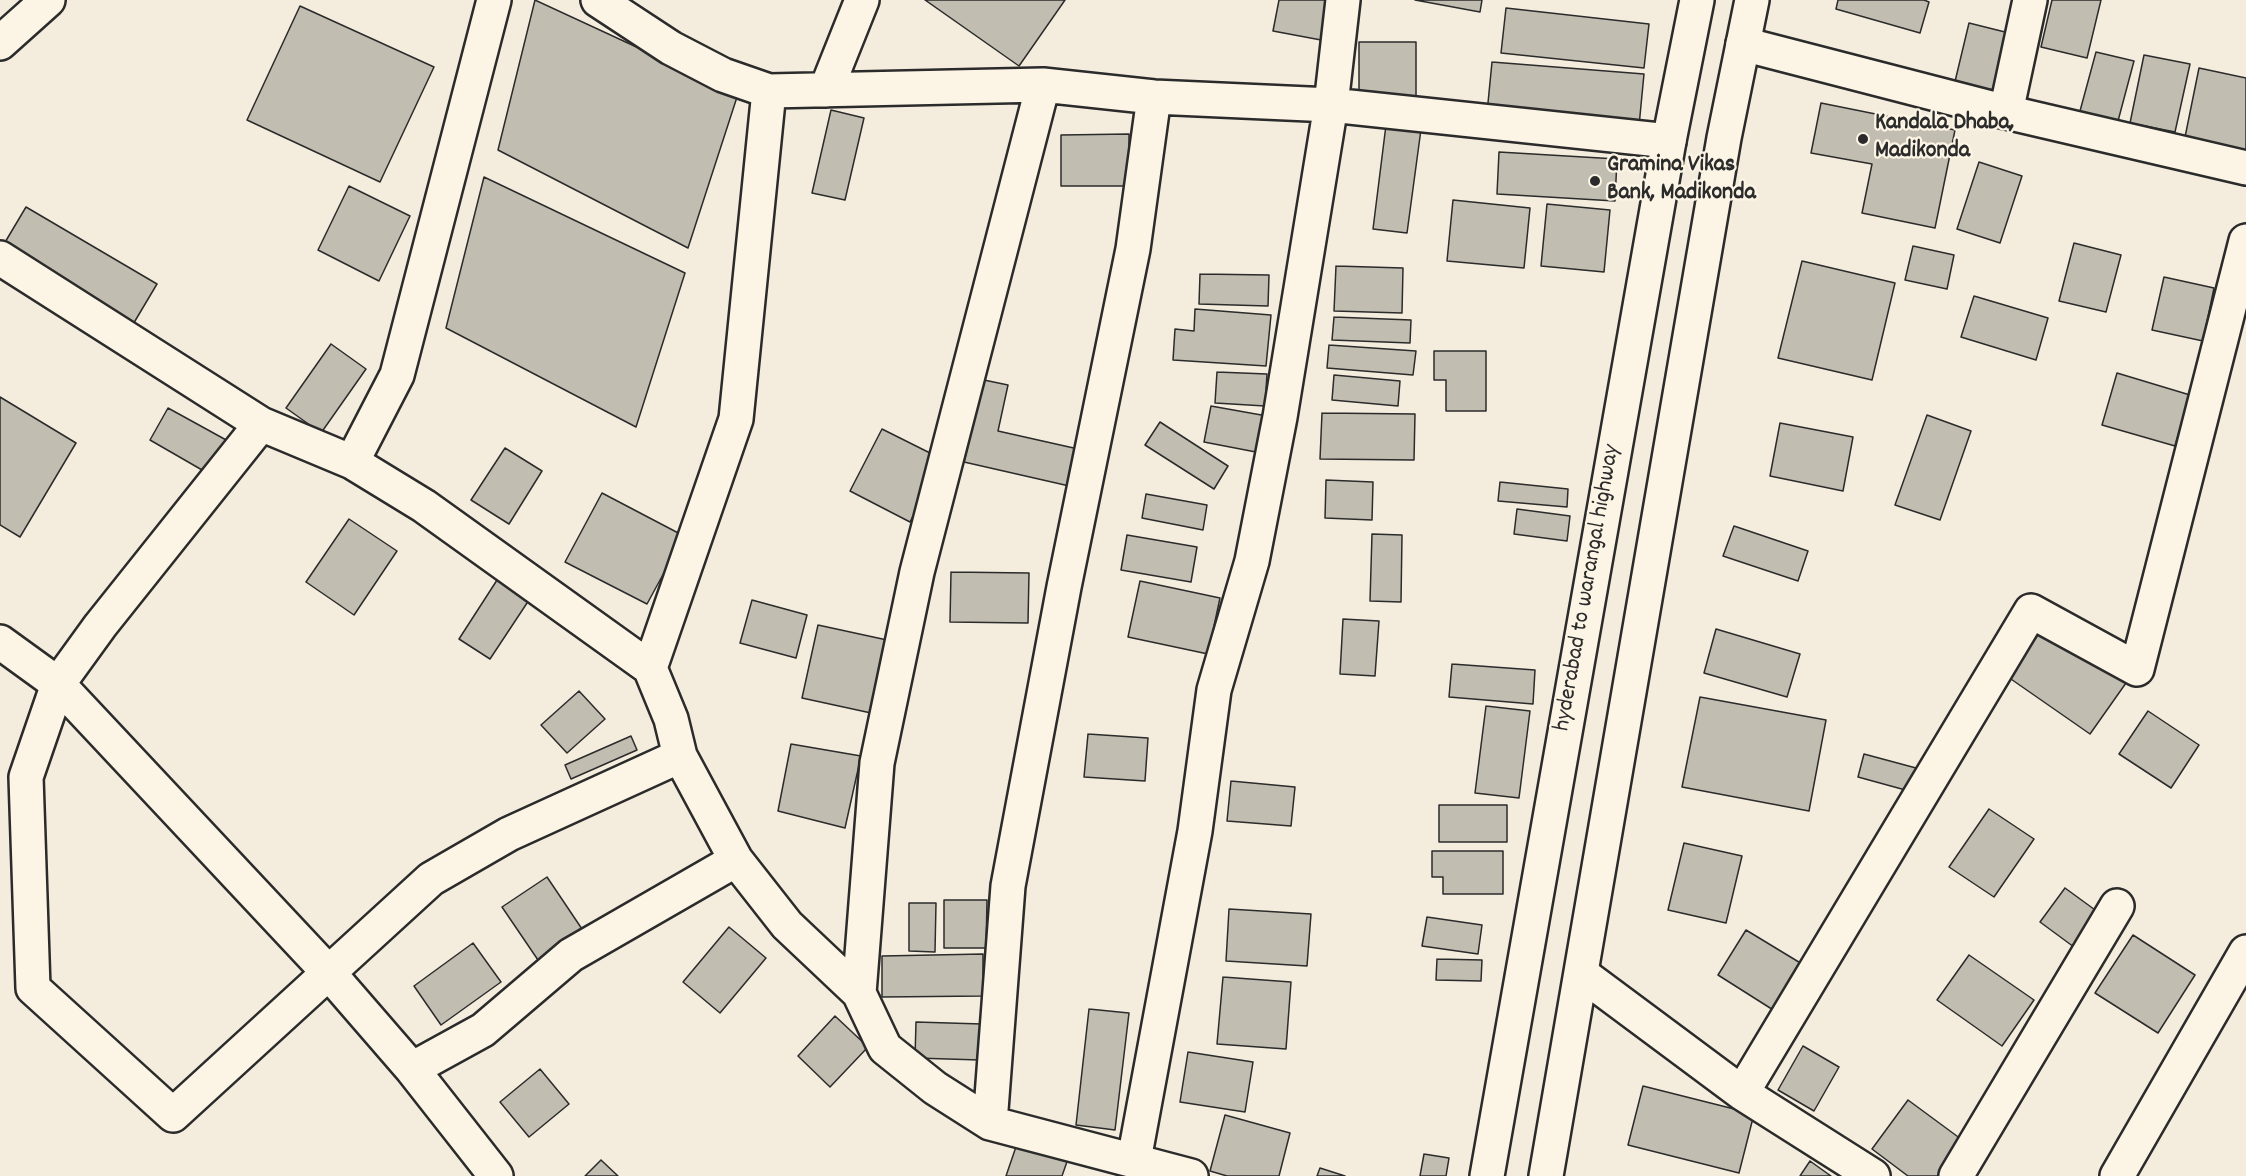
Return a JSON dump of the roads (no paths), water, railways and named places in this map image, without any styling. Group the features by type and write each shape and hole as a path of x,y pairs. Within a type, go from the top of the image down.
{"street":[{"path":"0,69 4,40 48,0"},
{"path":"352,462 397,375 494,0"},
{"path":"598,0 671,48 713,70 769,91 1043,85 1155,97 1331,105 1669,141"},
{"path":"826,90 862,0"},
{"path":"1134,1160 1195,831 1214,690 1252,561 1280,417 1331,105 1343,0"},
{"name":"hyderabad to warangal highway","path":"1487,1176 1669,141 1697,0"},
{"path":"1546,1176 1722,150 1752,0"},
{"path":"2006,112 2030,0"},
{"path":"1743,44 2006,112 2246,168"},
{"path":"859,993 877,763 917,572 1043,85"},
{"path":"650,668 736,419 769,91"},
{"path":"990,1123 1008,886 1064,587 1133,249 1155,97"},
{"path":"1742,1094 2031,611 2137,669 2246,241"},
{"path":"0,258 261,424 352,462 424,506 650,668 670,719 680,756 736,860 787,925 859,993 885,1048 935,1088 990,1123 1191,1176"},
{"path":"261,424 100,626 58,684 26,777 33,988 173,1115 431,879 509,834 680,756"},
{"path":"0,642 58,684 328,972 412,1069 490,1174"},
{"path":"412,1069 483,1030 571,955 736,860"},
{"path":"1956,1176 2117,906"},
{"path":"2117,1176 2246,952"},
{"path":"1582,974 1742,1094 1874,1176"}],"place":[{"name":"Kandala Dhaba, Madikonda","path":"1863,139"},
{"name":"Gramina Vikas Bank, Madikonda","path":"1595,181"}]}
